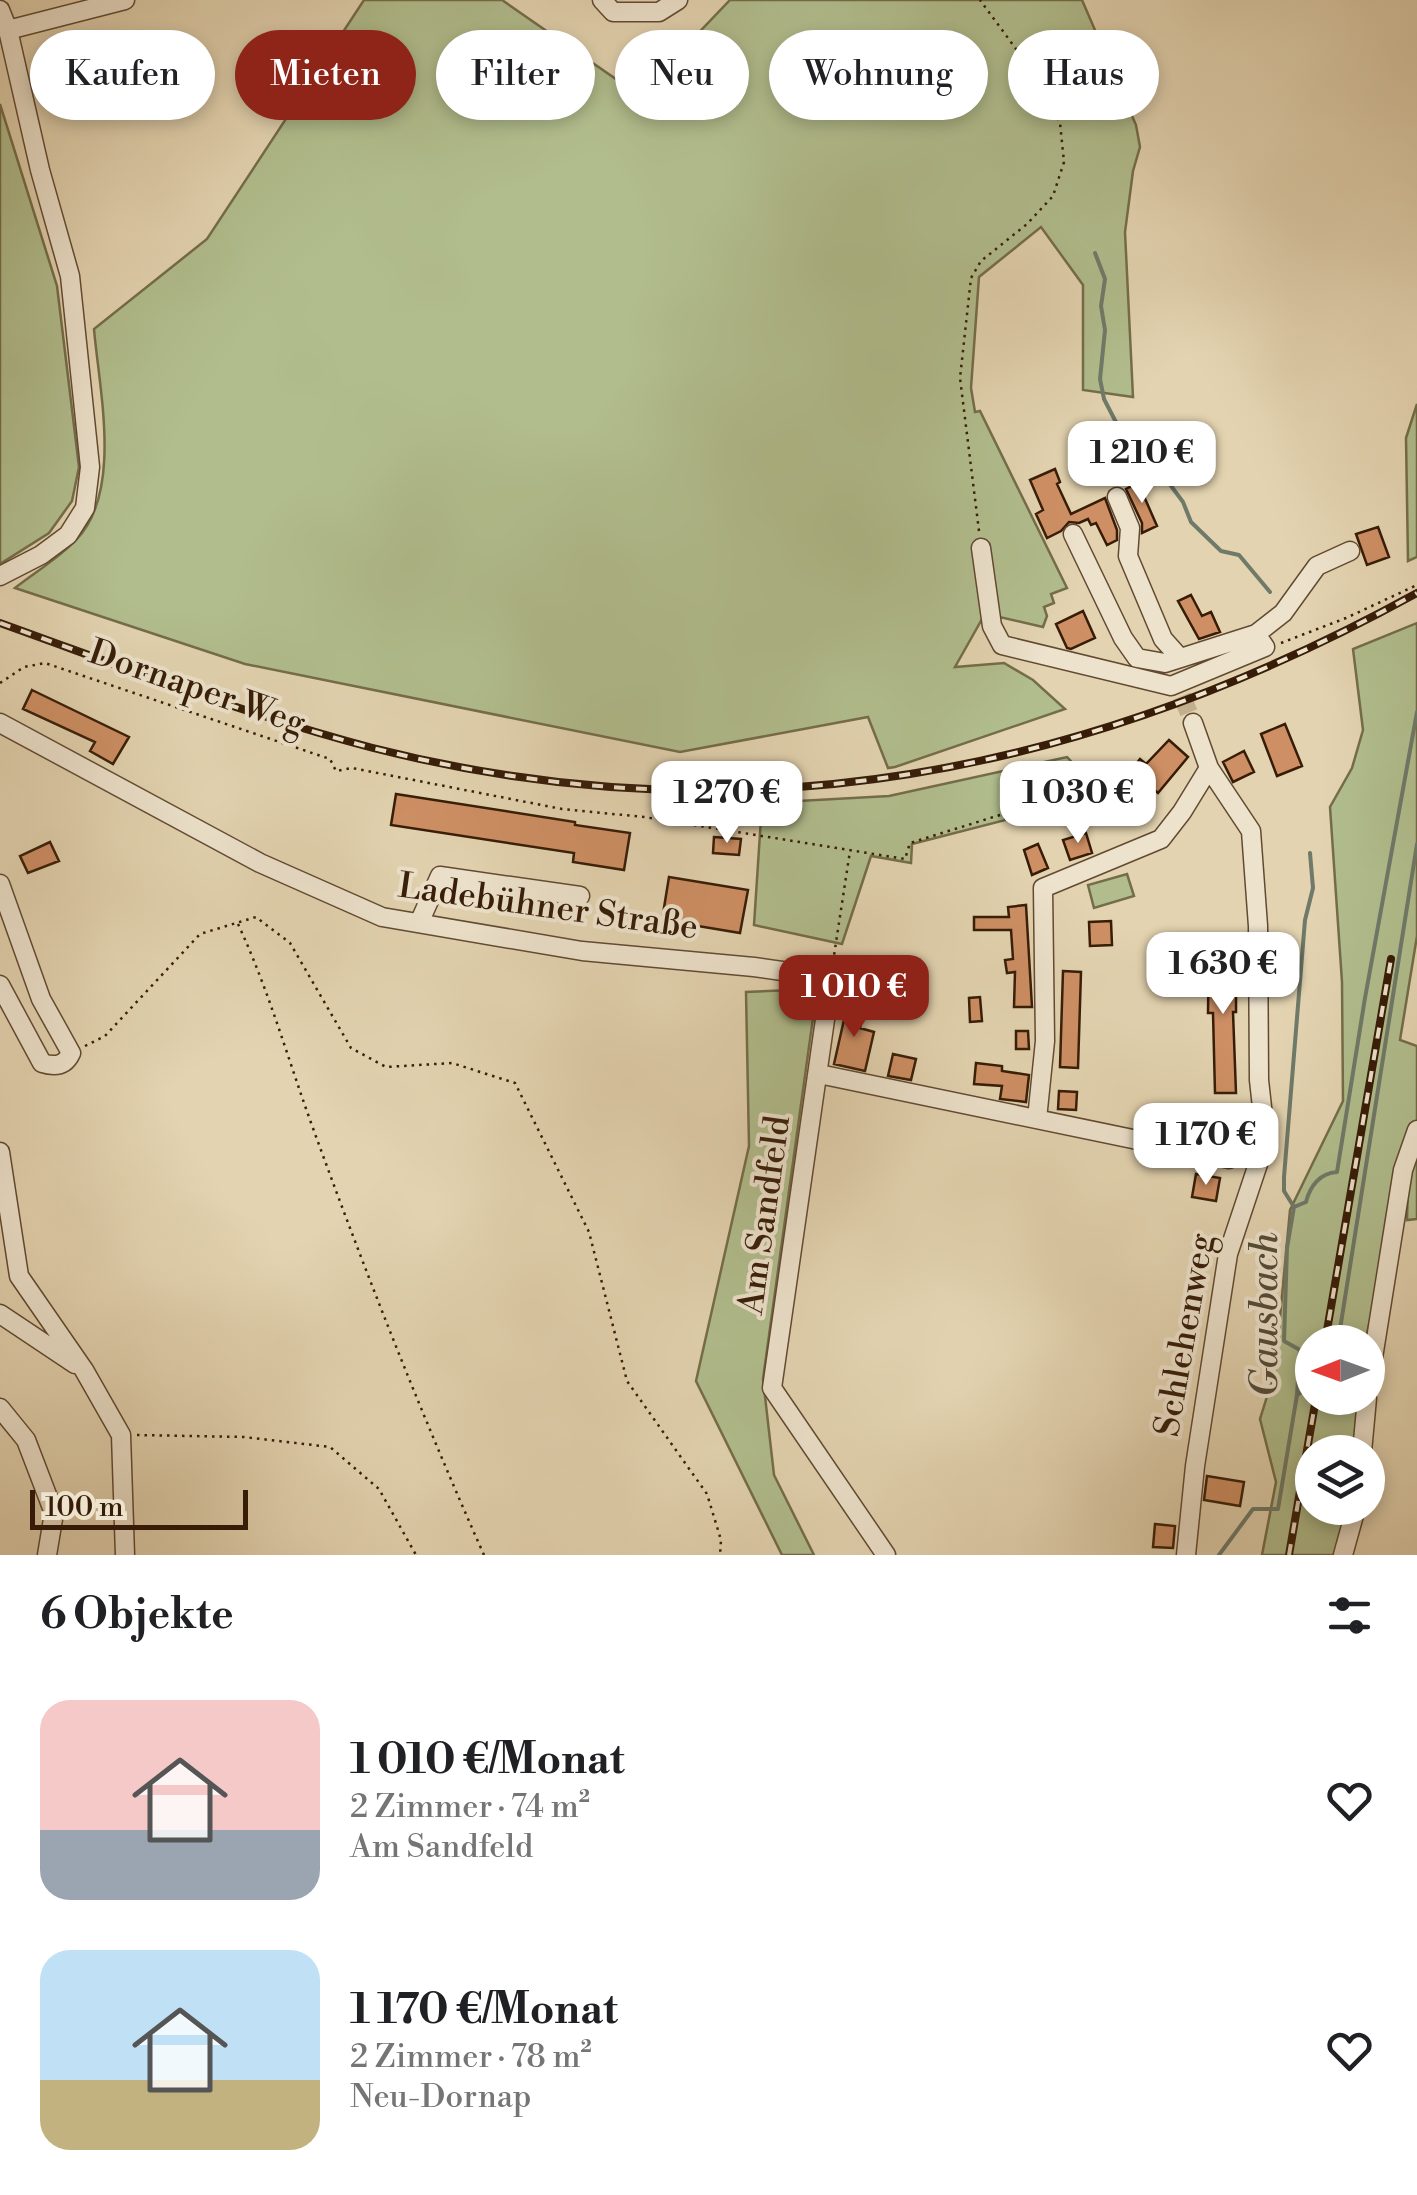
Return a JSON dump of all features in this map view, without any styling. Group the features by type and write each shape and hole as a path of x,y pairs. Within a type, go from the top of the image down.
{"street":[{"path":"8,30 125,0"},
{"path":"602,0 613,12 660,12 678,0"},
{"path":"0,10 70,276 90,467 85,508 68,535 41,555 0,576"},
{"path":"1117,497 1130,528 1128,556 1163,639 1180,658"},
{"path":"1073,534 1123,638 1137,658 1164,662 1260,640"},
{"path":"981,548 992,626 1002,645 1180,690 1260,640 1317,566 1350,551"},
{"name":"Ladebühner Straße","path":"0,723 260,863 382,917 582,951 754,966 831,978"},
{"path":"1036,1119 1045,1042 1043,888 1161,839 1210,768 1193,723"},
{"name":"Schlehenweg","path":"1186,1555 1195,1466 1228,1254 1261,1155 1264,1134 1251,831 1210,768"},
{"path":"419,923 440,876 580,896"},
{"path":"0,884 42,999 71,1053 67,1061 58,1066 42,1063 0,985"},
{"name":"Am Sandfeld","path":"831,978 772,1388 886,1555"},
{"path":"818,1074 1229,1159"},
{"path":"1378,1325 1403,1170 1417,1130"},
{"path":"0,1152 19,1276 84,1370 121,1434 125,1555"},
{"path":"0,1314 84,1370"},
{"path":"0,1408 26,1440 54,1513 47,1555"},
{"path":"1344,1555 1352,1525"}],"path":[{"path":"980,0 1046,92 1060,123 1064,162 1053,196 1027,224 981,262 971,278 960,378 981,548"},
{"path":"1260,640 1346,618 1417,585"},
{"name":"Dornaper Weg","path":"0,683 24,667 46,663 330,759 336,770 352,768 544,806 661,819 850,851"},
{"path":"831,978 850,851 905,859 910,844 1077,791"},
{"path":"71,1053 105,1036 200,934 256,917 290,943 351,1048 386,1067 452,1063 516,1083 589,1232 628,1381 707,1494 718,1527 720,1555"},
{"path":"237,923 265,981 313,1130 444,1465 484,1555"},
{"path":"121,1434 244,1437 330,1447 379,1489 416,1555"}],"green space":[{"path":"364,0 502,0 545,30 436,30 436,120 595,120 595,64 615,78 615,120 749,120 749,30 701,30 730,0 1082,0 1095,30 1008,30 1008,120 1134,120 1140,147 1125,232 1133,397 1083,390 1083,285 1041,227 979,277 971,388 975,412 980,411 1067,588 1051,594 1054,603 1044,607 1047,616 1043,627 995,616 990,605 955,667 1004,663 1033,680 1065,709 888,768 868,717 680,752 245,664 15,588 76,540 90,520 99,495 105,439 94,329 207,239 285,120 416,120 416,30 344,30"},
{"path":"0,104 57,286 79,467 72,501 49,533 0,564"},
{"path":"1417,404 1417,557 1408,561 1406,438"},
{"path":"1417,623 1417,936 1400,1040 1417,1046 1417,1219 1407,1220 1408,1182 1388,1243 1369,1325 1295,1325 1295,1415 1359,1415 1357,1435 1295,1435 1295,1525 1342,1525 1334,1555 1262,1555 1276,1482 1260,1419 1275,1371 1290,1210 1343,1101 1342,982 1330,807 1352,768 1363,730 1353,649"},
{"path":"1067,757 1103,795 912,844 911,863 871,856 842,944 754,925 762,803 889,796"},
{"path":"1127,874 1134,896 1094,908 1088,885"},
{"path":"817,989 763,1379 774,1475 814,1555 782,1555 696,1381 749,1146 746,992"}],"building":[{"path":"1055,469 1060,482 1057,484 1071,514 1105,498 1117,540 1107,545 1096,523 1091,525 1088,519 1069,522 1047,538 1036,514 1043,510 1030,480"},
{"path":"1141,481 1157,526 1142,533 1142,523 1126,489"},
{"path":"1378,527 1389,557 1367,565 1356,534"},
{"path":"1191,595 1202,616 1211,612 1220,632 1199,639 1178,601"},
{"path":"1083,611 1095,638 1067,648 1056,624"},
{"path":"32,690 129,737 113,764 90,751 95,742 23,709"},
{"path":"1285,724 1302,766 1277,776 1261,734"},
{"path":"1169,740 1188,757 1158,793 1152,788 1134,810 1113,792 1140,759 1146,764"},
{"path":"1244,751 1254,772 1233,782 1223,762"},
{"path":"396,794 630,833 624,870 573,862 574,853 391,825"},
{"path":"1086,833 1092,853 1070,860 1063,840"},
{"path":"714,837 741,839 739,855 713,853"},
{"path":"50,842 59,861 28,873 20,856"},
{"path":"1038,844 1048,868 1032,875 1024,850"},
{"path":"669,877 748,890 740,933 662,920"},
{"path":"1026,905 1032,1007 1014,1007 1015,972 1007,973 1005,960 1013,959 1011,930 974,930 974,917 1009,917 1008,907"},
{"path":"1111,921 1112,945 1090,946 1089,922"},
{"path":"1229,944 1230,979 1236,979 1236,1093 1215,1093 1213,1013 1208,1013 1209,945"},
{"path":"1063,971 1081,972 1078,1068 1060,1067"},
{"path":"980,997 982,1021 970,1022 969,998"},
{"path":"848,1002 865,1006 860,1028 874,1032 865,1071 834,1064"},
{"path":"1016,1031 1028,1031 1029,1049 1016,1049"},
{"path":"893,1054 916,1059 911,1080 888,1076"},
{"path":"976,1063 1029,1075 1026,1102 1000,1099 1002,1086 974,1084"},
{"path":"1059,1091 1077,1092 1076,1110 1058,1109"},
{"path":"1167,1110 1190,1114 1185,1137 1162,1132"},
{"path":"1196,1174 1220,1178 1216,1201 1192,1197"},
{"path":"1207,1476 1244,1482 1240,1506 1204,1500"},
{"path":"1155,1524 1175,1526 1173,1548 1153,1547"}],"waterway":[{"path":"1095,253 1105,279 1100,379 1104,399 1120,430 1154,463 1183,502 1191,522 1221,551 1239,555 1270,592"},
{"name":"Gausbach","path":"1219,1555 1253,1509 1278,1509 1297,1395 1300,1350 1284,1341 1287,1248 1294,1207 1306,1202 1321,1178 1337,1172 1417,712"},
{"path":"1341,1325 1417,844"},
{"path":"1294,1207 1284,1191 1284,1177 1305,920 1313,888 1310,853"}],"tunnel":[{"path":"1182,696 1193,723"}],"railway":[{"path":"0,623 232,706 373,748 511,776 646,789 779,788 910,774 1039,747 1166,707 1292,656 1417,593"},
{"path":"1328,1325 1391,959"},
{"path":"1289,1555 1313,1415"}]}
